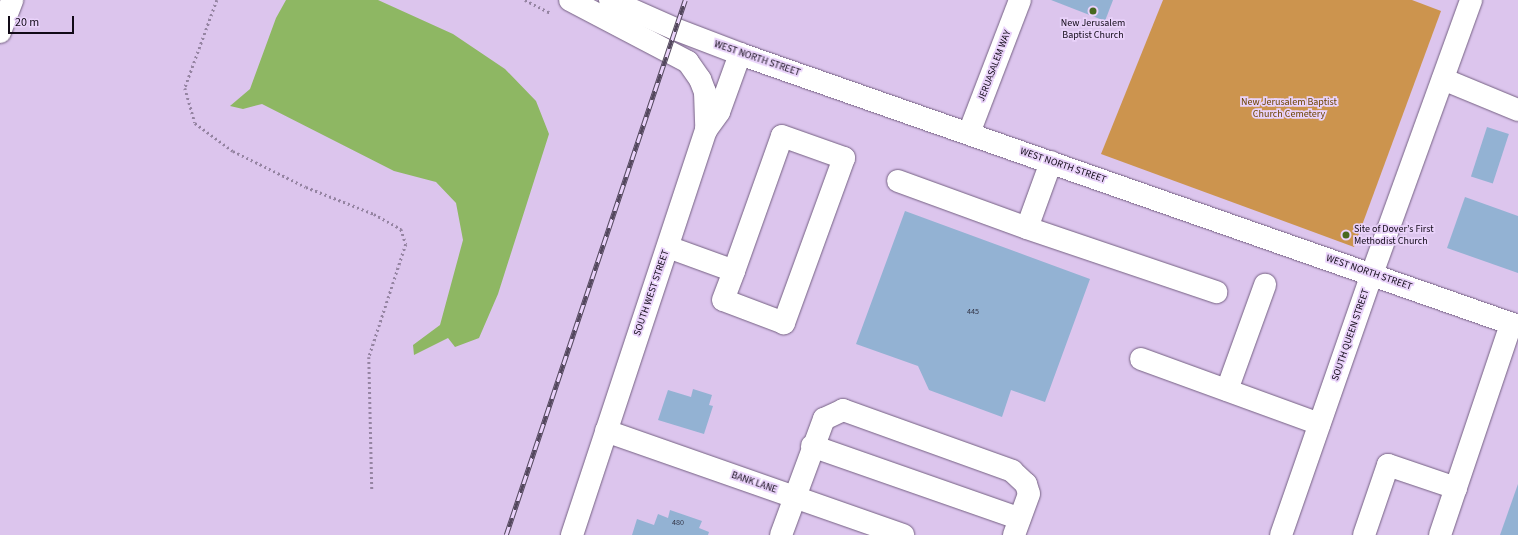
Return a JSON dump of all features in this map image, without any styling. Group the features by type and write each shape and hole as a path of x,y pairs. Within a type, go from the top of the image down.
{"street":[{"path":"0,32 12,0"},
{"path":"570,0 688,62 700,79 705,92 706,130"},
{"name":"WEST NORTH STREET","path":"610,0 676,29 740,54 1372,274 1514,325"},
{"name":"JERUASALEM WAY","path":"969,133 1020,0"},
{"name":"SOUTH QUEEN STREET","path":"1281,535 1372,274 1471,0"},
{"name":"SOUTH WEST STREET","path":"572,535 706,130 719,112 740,54"},
{"path":"1443,79 1518,110"},
{"path":"782,136 844,158 784,324 723,300 734,271 782,136"},
{"path":"1027,228 1051,162"},
{"path":"898,181 1027,228 1216,292"},
{"path":"668,247 734,271"},
{"path":"1227,390 1264,285"},
{"path":"1440,535 1514,325"},
{"path":"1141,359 1320,424"},
{"path":"780,535 812,446 824,419 843,410 1012,471 1026,484 1029,494 1017,527 812,446"},
{"name":"BANK LANE","path":"606,431 903,535"},
{"path":"1364,535 1388,465 1456,488"}],"path":[{"path":"217,0 185,88 195,123 233,151 306,187 374,214 402,229 406,244 369,357 372,491"}],"green space":[{"name":"New Jerusalem Baptist Church Cemetery","path":"1163,0 1412,0 1441,11 1354,247 1101,154"}],"shaded area":[{"path":"286,0 378,0 453,34 505,69 536,101 549,134 498,294 479,338 455,347 448,338 414,355 413,345 440,325 463,240 456,203 436,182 394,171 262,104 243,109 230,106 250,89 276,18"}],"building":[{"name":"New Jerusalem Baptist Church","path":"1051,0 1113,0 1105,21"},
{"path":"1487,127 1509,134 1493,184 1471,176"},
{"path":"1465,197 1518,216 1518,273 1447,248"},
{"path":"905,211 1090,279 1045,402 1011,390 1002,417 929,390 918,366 856,344"},
{"path":"693,389 712,395 709,405 713,406 704,434 658,420 668,390 691,397"},
{"path":"1518,484 1518,535 1500,535"},
{"path":"670,510 702,521 699,528 709,532 708,535 632,535 637,519 654,525 658,514 668,518"}],"railway":[{"path":"506,535 685,0"}],"place":[{"name":"New Jerusalem Baptist Church","path":"1093,11"},
{"name":"Site of Dover’s First Methodist Church","path":"1346,235"}]}
